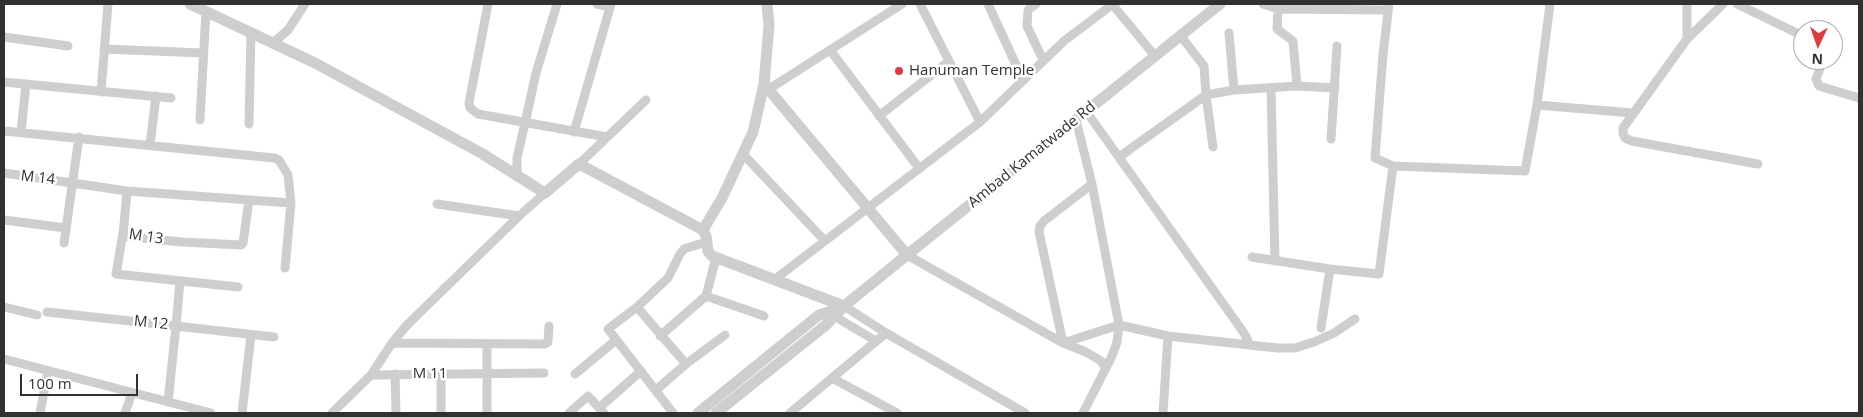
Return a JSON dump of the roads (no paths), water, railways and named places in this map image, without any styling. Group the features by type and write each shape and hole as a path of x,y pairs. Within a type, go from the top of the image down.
{"street":[{"path":"100,92 108,4"},
{"path":"190,4 273,43 481,153 545,194"},
{"path":"273,43 288,30 305,4"},
{"path":"488,4 469,106 478,114 608,137"},
{"path":"517,177 517,158 538,65 557,4"},
{"path":"574,132 610,6 597,4"},
{"path":"768,4 769,25 766,87 756,122 743,154 722,198 703,230 708,251 716,258 844,306 886,333 1025,413"},
{"path":"766,87 830,50 902,4"},
{"path":"920,4 980,122"},
{"path":"988,4 1023,80"},
{"path":"1036,4 1028,10 1027,26 1043,60"},
{"path":"774,280 980,122 1064,41 1113,4 1155,56"},
{"name":"Ambad Kamatwade Rd","path":"716,413 826,325 844,306 906,255 1220,4"},
{"path":"1263,4 1278,9 1389,7 1383,54 1375,158 1394,166 1525,171 1537,106 1550,4"},
{"path":"1687,4 1687,39"},
{"path":"1723,4 1687,39 1623,128 1622,133 1625,138 1632,141 1758,164"},
{"path":"1737,4 1793,31"},
{"path":"1278,9 1277,29 1293,41 1297,86"},
{"path":"200,120 206,11"},
{"path":"249,124 251,32"},
{"path":"1229,33 1234,90"},
{"path":"1180,35 1204,66 1213,147"},
{"path":"4,37 68,46"},
{"path":"1331,139 1338,46"},
{"path":"104,49 203,53"},
{"path":"830,50 919,168"},
{"path":"879,116 949,61"},
{"path":"1819,70 1816,79 1819,86 1859,98"},
{"path":"4,82 171,98"},
{"path":"21,132 26,84"},
{"path":"1119,157 1206,95 1234,90 1297,86 1335,88"},
{"path":"766,87 906,255 1063,343 1094,356 1106,368"},
{"path":"1271,88 1275,261"},
{"path":"150,145 156,96"},
{"path":"332,413 371,375 392,343 407,325 519,216 579,164 646,100"},
{"path":"1537,106 1634,113"},
{"path":"1086,111 1244,333 1250,345"},
{"path":"1076,120 1092,184 1119,325 1115,348 1083,413"},
{"path":"4,131 79,137 279,160 288,175 291,203 285,268"},
{"path":"64,243 79,137"},
{"path":"743,154 825,241"},
{"path":"579,164 703,230"},
{"path":"1252,256 1330,269 1378,274 1394,166"},
{"name":"M 14","path":"4,173 127,191 291,203"},
{"path":"1063,343 1039,232 1040,226 1092,184"},
{"name":"M 13","path":"127,191 122,236 182,242 242,245 249,200"},
{"path":"437,204 519,216"},
{"path":"4,220 66,228"},
{"path":"123,233 116,274 238,287"},
{"path":"673,413 608,329 668,278 684,249 706,242"},
{"path":"660,336 706,296 716,258"},
{"path":"1321,328 1330,269"},
{"path":"180,281 176,326 274,338"},
{"path":"706,296 764,316"},
{"path":"4,306 37,315"},
{"path":"637,306 660,336 686,364"},
{"name":"Ambad Kamatwade Rd","path":"698,413 819,315 844,306"},
{"name":"M 12","path":"47,312 176,326 168,402"},
{"path":"834,316 876,342"},
{"path":"1063,343 1119,325 1168,336 1295,348 1334,333 1355,319"},
{"path":"392,343 547,344 549,326"},
{"path":"790,413 886,333"},
{"path":"242,413 251,335"},
{"path":"656,390 686,364 725,335"},
{"path":"1163,413 1168,336"},
{"path":"575,374 616,340"},
{"path":"487,344 487,413"},
{"path":"4,359 211,413"},
{"path":"40,413 48,370"},
{"path":"569,413 588,396 601,411 641,371"},
{"path":"395,374 396,413"},
{"path":"441,374 441,413"},
{"name":"M 11","path":"371,375 544,374"},
{"path":"832,378 897,413"},
{"path":"125,413 132,392"}],"place":[{"name":"Hanuman Temple","path":"899,71"}]}
